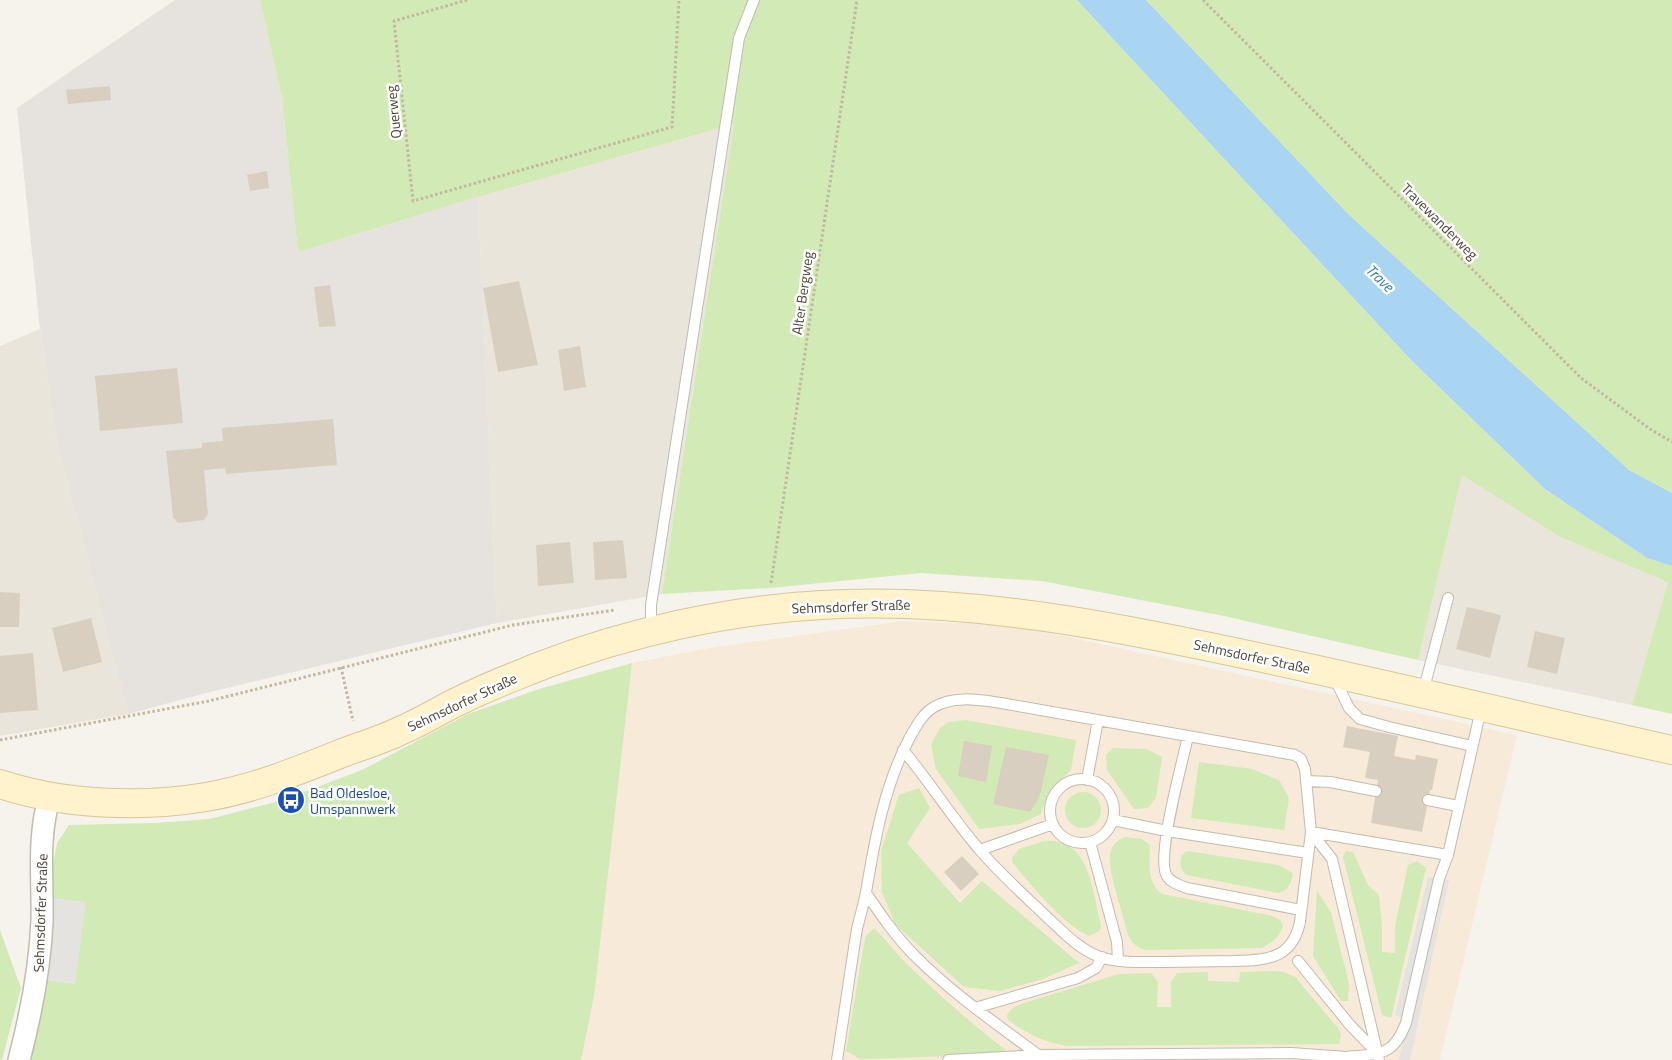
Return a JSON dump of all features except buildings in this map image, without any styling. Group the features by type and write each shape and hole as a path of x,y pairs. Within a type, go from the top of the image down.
{"main road":[{"name":"Sehmsdorfer Straße","path":"0,784 50,796 106,802 138,803 209,796 282,776 402,730 461,700 651,618 818,605 872,603 919,605 1016,614 1144,634 1672,750"}],"street":[{"name":"Sehmsdorfer Straße","path":"19,1060 37,985 42,919 42,834 44,815 50,796"}],"lane":[{"path":"651,618 739,38 754,0"},
{"path":"1422,694 1448,598"},
{"path":"1332,674 1349,708 1360,719 1472,746"},
{"path":"837,1060 858,928 872,853 886,795 903,750 925,713 934,707 953,700 976,699 1001,702 1295,755 1301,759 1308,781 1311,832 1298,932 1289,948 1274,957 1238,961 1118,960 1102,957 1077,944 980,850 903,750"},
{"path":"948,1060 1291,1053 1345,1058 1378,1057 1393,1047 1406,1023 1439,879 1448,855 1481,708"},
{"path":"1087,780 1098,720"},
{"path":"1188,736 1167,831 1164,850 1164,870 1172,881 1187,888 1302,910"},
{"path":"1087,780 1095,782 1107,791 1113,805 1112,820 1104,834 1090,842 1071,841 1056,830 1050,812 1051,803 1055,794 1069,782 1087,780"},
{"path":"1308,781 1330,782 1376,791"},
{"path":"1428,800 1458,806"},
{"path":"1112,820 1167,831 1308,853"},
{"path":"980,850 1054,824"},
{"path":"1311,832 1448,855"},
{"path":"1311,832 1332,859 1378,1057"},
{"path":"1090,842 1117,942 1118,960"},
{"path":"866,893 903,943 917,958 975,1008 1042,1058"},
{"path":"975,1008 1078,978 1096,968 1102,957"},
{"path":"1298,961 1378,1057"}],"path":[{"name":"Querweg","path":"468,0 394,21 413,201 672,127 679,0"},
{"name":"Alter Bergweg","path":"770,588 857,0"},
{"name":"Travewanderweg","path":"1203,0 1581,378 1650,429 1672,442"},
{"path":"0,740 170,709 513,625 651,618"},
{"path":"342,668 352,712 357,748"}],"shaded area":[{"path":"175,0 260,0 282,98 298,252 478,197 497,623 206,693 128,714 57,442 40,329 17,108"},
{"path":"734,124 662,594 497,623 478,197"},
{"path":"40,329 57,442 128,714 0,736 0,346"},
{"path":"1462,475 1560,537 1668,582 1632,705 1418,660"},
{"path":"904,621 1014,625 1517,735 1440,1060 581,1060 594,997 632,663 716,647"},
{"path":"1428,877 1449,880 1410,1060 1399,1060 1409,1019 1395,1015"},
{"path":"47,897 86,902 75,984 43,979"}],"green space":[{"path":"260,0 1077,0 1412,361 1545,489 1647,558 1672,566 1672,714 1632,705 1668,582 1560,537 1462,475 1418,660 1224,616 1042,581 921,573 770,588 662,594 734,124 478,197 298,252 282,98"},
{"path":"1146,0 1672,0 1672,493 1629,470 1348,214"},
{"path":"632,663 594,997 581,1060 25,1060 43,979 75,984 47,897 57,843 69,825 155,823 209,819 280,801 362,770 468,714 539,689"},
{"path":"966,720 1076,740 1071,770 1048,793 1041,814 1020,824 979,829 936,769 931,745 940,728 948,722"},
{"path":"1113,748 1146,749 1162,757 1156,798 1148,808 1134,809 1107,770 1106,755"},
{"path":"1199,762 1252,769 1279,780 1289,798 1284,830 1191,818"},
{"path":"919,788 930,808 907,843 960,903 982,881 1079,963 1043,979 1000,991 964,987 895,924 882,892 881,851 899,795"},
{"path":"1083,792 1090,793 1096,797 1100,803 1100,817 1096,823 1090,827 1083,828 1076,827 1070,823 1066,817 1065,810 1066,803 1070,797 1076,793"},
{"path":"1125,837 1142,839 1150,845 1151,878 1153,884 1162,894 1272,916 1280,920 1283,925 1280,933 1272,942 1261,948 1146,950 1137,946 1128,935 1113,881 1110,861 1110,854 1114,845"},
{"path":"1044,841 1059,842 1071,847 1086,867 1091,880 1100,921 1101,928 1098,932 1089,936 1069,923 1048,904 1013,863 1012,858 1019,849"},
{"path":"1187,851 1278,865 1293,873 1289,886 1278,893 1187,875 1180,864 1182,855"},
{"path":"1346,851 1353,852 1368,885 1379,895 1382,952 1395,953 1395,926 1408,865 1417,861 1426,868 1391,1018 1382,1015 1343,857"},
{"path":"1317,891 1331,912 1349,984 1348,1001 1341,1001 1313,956"},
{"path":"874,928 929,985 1006,1050 987,1055 860,1059 846,1051 864,944 866,936"},
{"path":"0,930 21,988 2,1060 0,1060"},
{"path":"1208,972 1208,981 1239,982 1240,972 1284,972 1295,977 1338,1028 1341,1034 1339,1044 1067,1046 1043,1040 1029,1034 1008,1020 1007,1016 1012,1009 1024,1003 1119,974 1151,973 1158,982 1157,1007 1171,1007 1171,982 1177,973"}],"water":[{"name":"Trave","path":"1077,0 1146,0 1348,214 1629,470 1672,493 1672,566 1647,558 1545,489 1412,361"}],"place":[{"name":"Bad Oldesloe, Umspannwerk","path":"291,800"}]}
